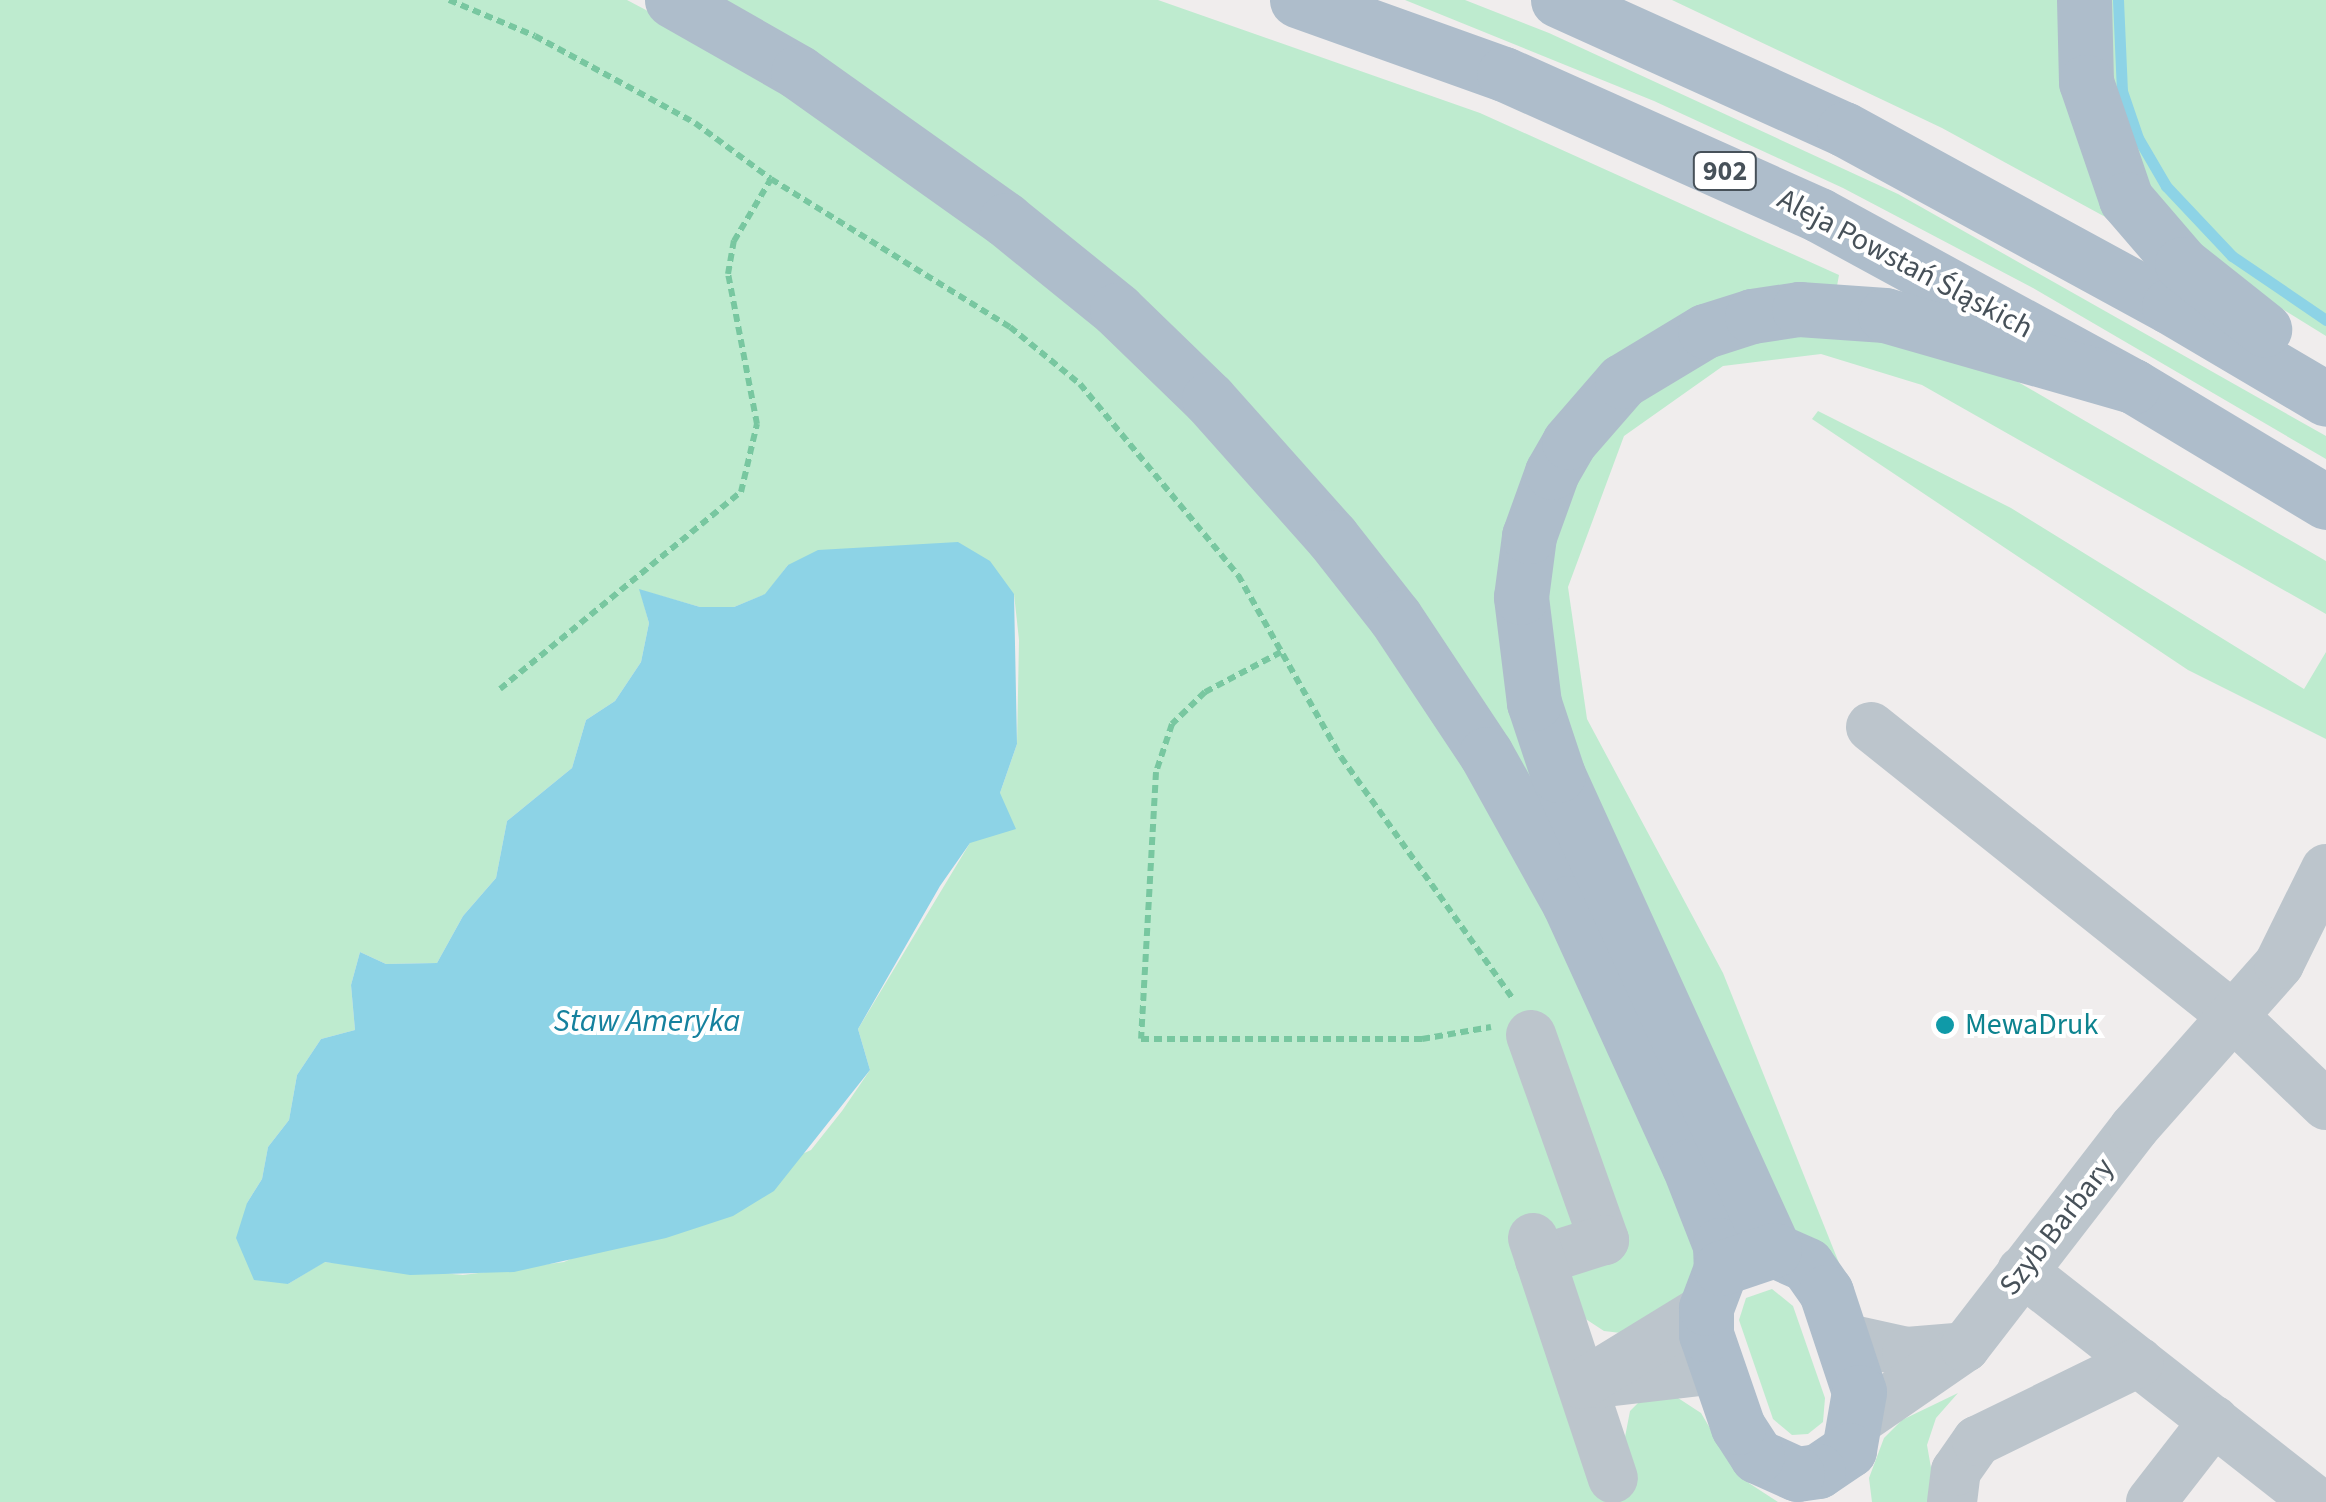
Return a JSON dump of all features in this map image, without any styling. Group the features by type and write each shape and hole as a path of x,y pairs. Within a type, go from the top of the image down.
{"main road":[{"path":"672,0 798,72 1048,254 1209,400 1332,537 1395,617 1486,754 1570,903 1683,1150 1720,1245 1714,1288 1717,1369 1738,1427 1757,1456 1830,1472 1859,1392 1844,1338 1816,1275 1774,1250 1558,775 1534,703 1521,598 1529,536 1552,472 1569,442 1622,381 1705,330 1752,316 1798,309 1884,315 2133,386"},
{"name":"Aleja Powstań Śląskich","path":"1297,0 1627,125 1819,215 2133,386 2326,502"},
{"path":"1558,0 1844,130 2169,306 2326,399"},
{"path":"2084,0 2086,82 2126,199 2182,264 2326,377"},
{"path":"1714,1288 1774,1250"}],"lane":[{"path":"1871,727 2234,1016 2326,1105"},
{"name":"Szyb Barbary","path":"1830,1472 1965,1346 2134,1128 2279,964 2326,869"},
{"path":"1530,1028 1604,1240 1536,1249 1614,1478"},
{"path":"2022,1270 2317,1502"},
{"path":"1582,1384 1714,1288"},
{"path":"1844,1338 1907,1352 1965,1346"},
{"path":"1952,1502 1956,1470 1977,1442 2139,1362"},
{"path":"1582,1384 1717,1369"},
{"path":"2150,1502 2214,1421"}],"path":[{"path":"449,0 596,68 695,123 771,179 993,316 1080,384 1238,575 1341,757 1530,1028 1422,1040 1141,1040 1156,772 1172,724 1205,692 1281,652"},
{"path":"500,689 741,492 757,424 728,274 734,241 771,179"}],"green space":[{"path":"0,0 627,0 750,65 1102,322 1327,561 1536,875 1703,1254 1690,1293 1621,1333 1604,1331 1578,1314 1625,1437 1630,1411 1642,1399 1678,1398 1701,1413 1738,1476 1778,1502 0,1502","holes":["788,565 1014,594 1019,640 1017,744 1000,793 858,1029 870,1070 811,1150 564,1262 463,1275 324,1262 288,1284 247,1203 262,1179 268,1147 289,1120 297,1075 321,1039 355,1030 351,985 360,952 386,964 437,963 463,916 496,878 507,821 572,768 586,720 615,701 641,662 649,623 640,590 700,607 734,607 766,594"]},
{"path":"705,0 1158,0 1480,113 1839,275 1837,286 1799,287 1533,465 1579,851 1359,545"},
{"path":"1405,0 1465,0 1549,33 1898,194 2326,436 2326,459 2033,288 1843,188 1654,101"},
{"path":"1672,0 2067,0 2120,225 1942,128"},
{"path":"2103,0 2326,0 2326,336 2260,295 2182,229 2134,164 2113,111"},
{"path":"1798,323 1994,368 2326,561 2326,614 1922,385 1821,354 1723,366 1624,436 1568,587 1587,719 1723,973 1841,1268 1793,1233 1586,792 1540,652 1562,489 1640,387"},
{"path":"1818,411 2011,508 2304,689 2326,652 2326,739 2188,670 1812,419"},
{"path":"1772,1289 1793,1306 1825,1398 1823,1422 1808,1434 1792,1435 1773,1419 1739,1320 1746,1298"},
{"path":"1958,1393 1936,1418 1927,1445 1937,1502 1872,1502 1869,1478 1884,1438 1902,1420"}],"water":[{"name":"Staw Ameryka","path":"958,542 990,561 1014,594 1017,744 1000,793 1016,829 970,843 940,886 858,1029 870,1070 774,1191 733,1216 666,1238 514,1272 410,1275 325,1262 288,1284 254,1280 236,1238 247,1203 262,1179 268,1147 289,1120 297,1075 321,1039 355,1030 351,985 360,952 386,964 437,963 463,916 496,878 507,821 572,768 586,720 615,701 641,662 649,623 639,589 700,607 734,607 765,594 788,565 818,550"}],"waterway":[{"path":"2118,0 2122,91 2138,138 2166,186 2232,256 2326,320"}],"place":[{"name":"MewaDruk","path":"1945,1025"}]}
